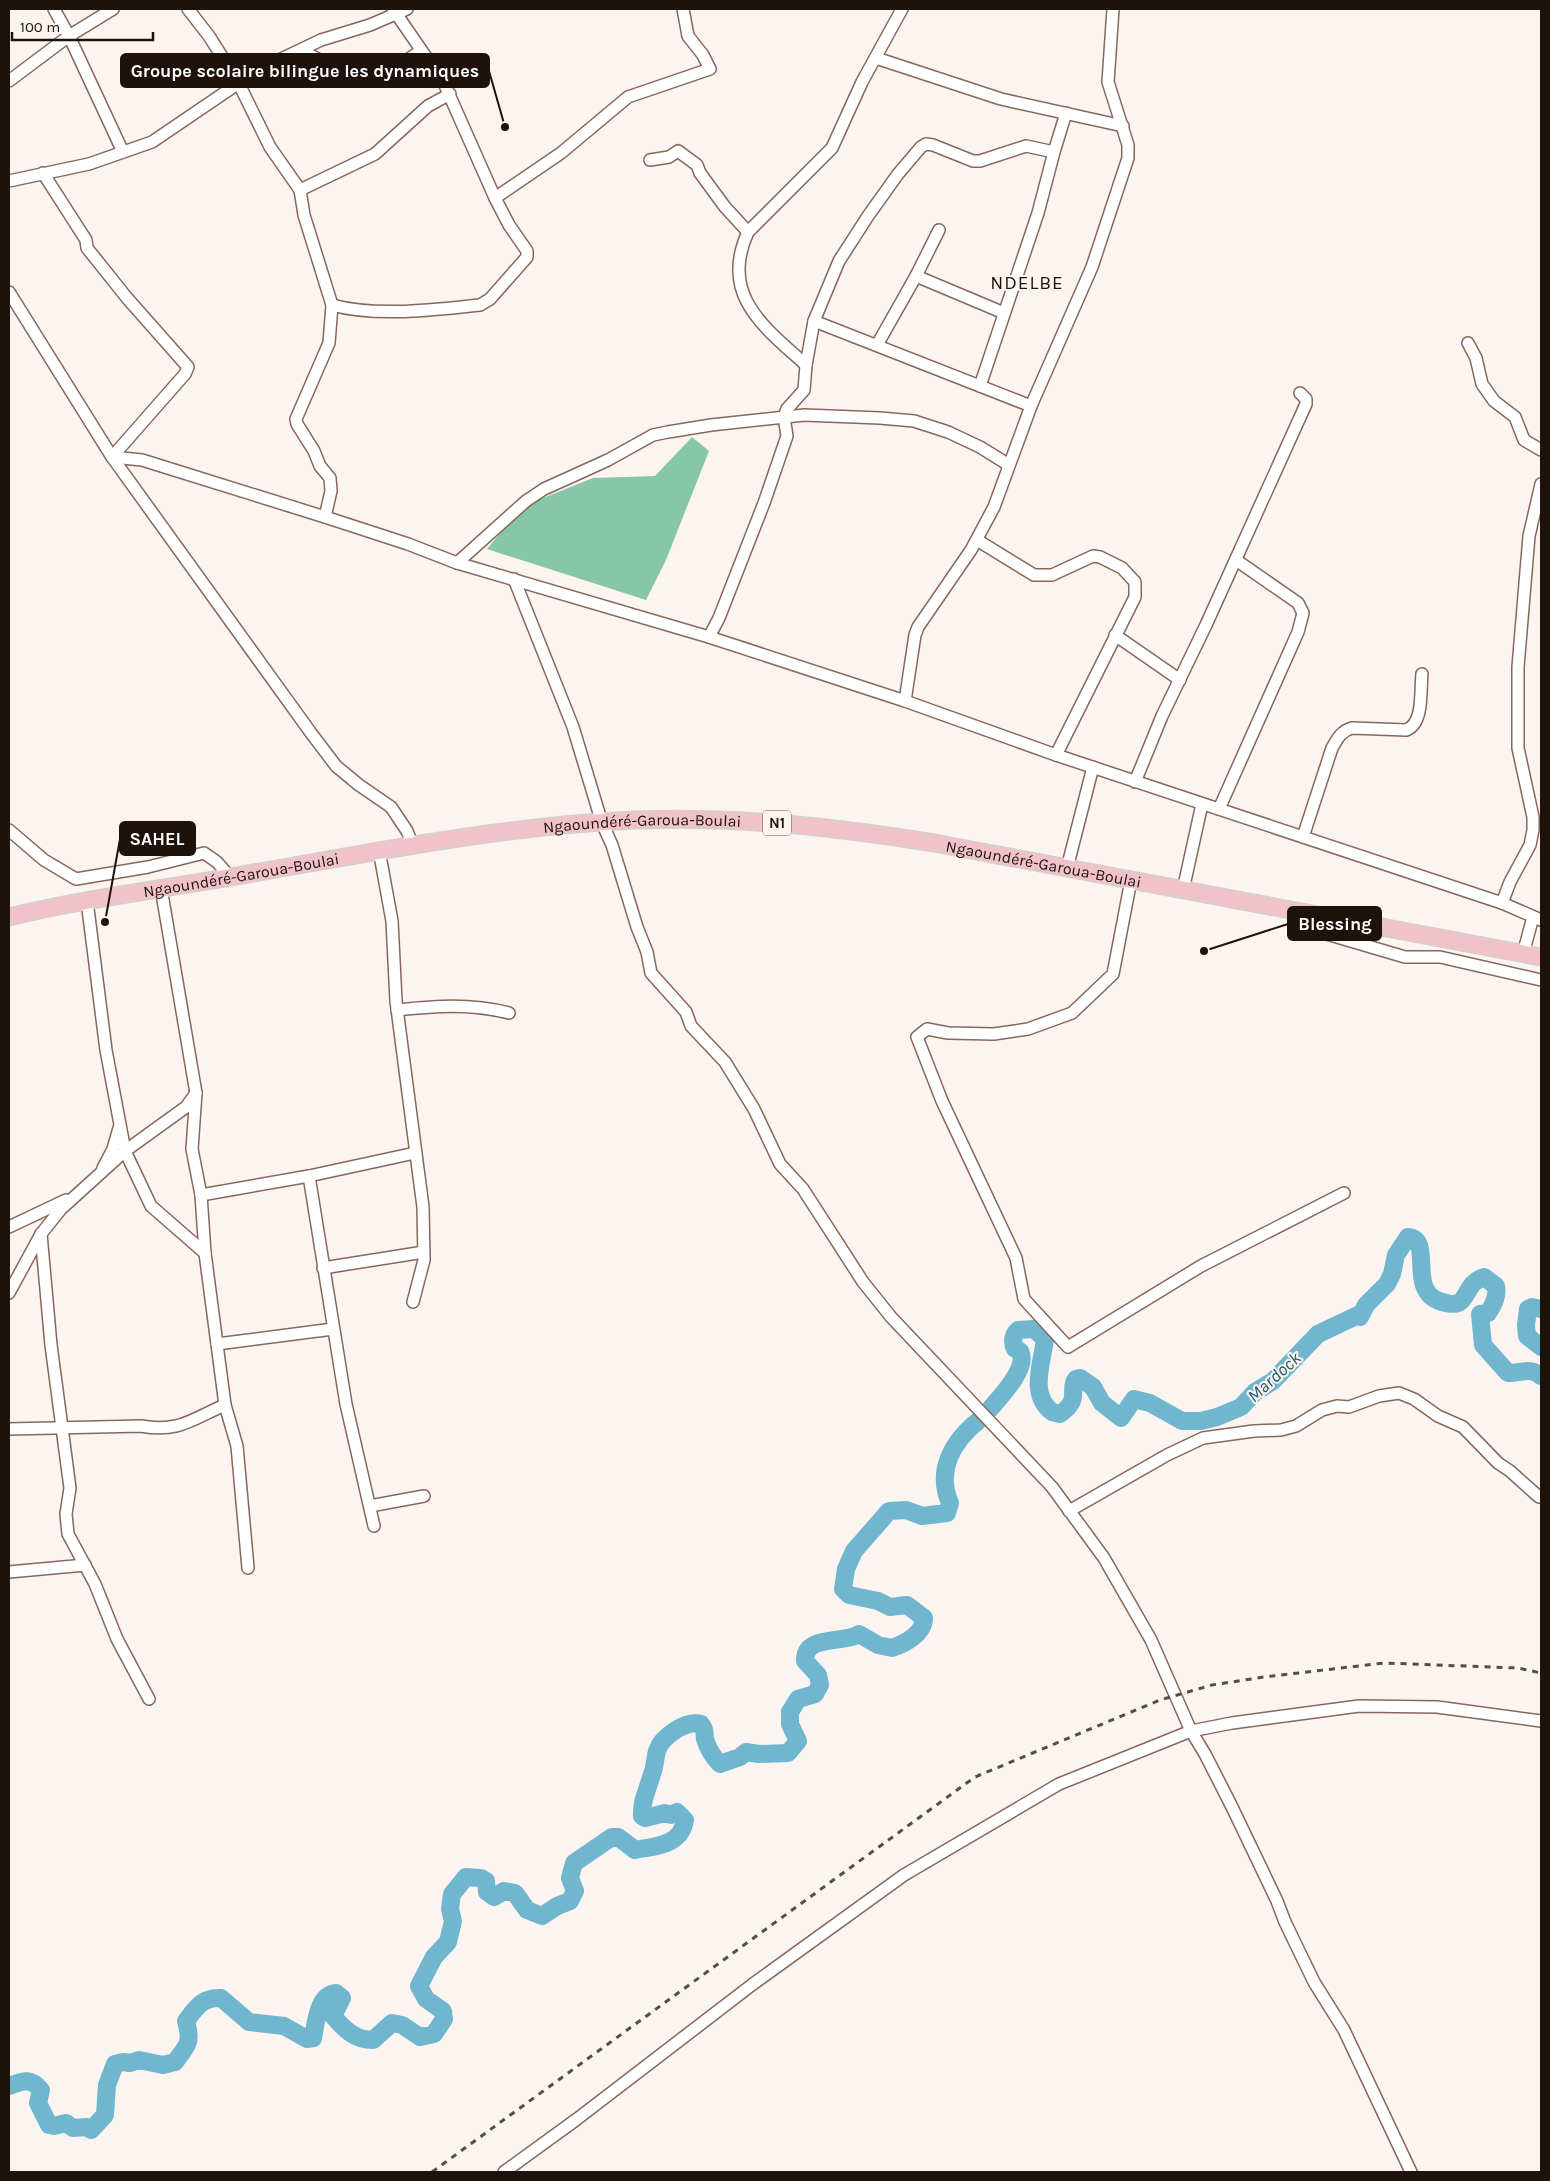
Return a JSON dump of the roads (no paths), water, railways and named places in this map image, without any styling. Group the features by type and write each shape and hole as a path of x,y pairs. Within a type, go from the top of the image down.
{"highway":[{"name":"Ngaoundéré-Garoua-Boulai","path":"9,917 87,901 379,850 552,827 645,820 730,821 795,824 865,832 934,843 1541,957"}],"street":[{"path":"54,9 69,36 123,152"},
{"path":"9,81 69,36 113,9"},
{"path":"188,9 209,36 238,82 270,147 300,190 304,215 332,305 332,326 327,349 296,419 320,466 330,478 331,491 325,517"},
{"path":"9,181 88,164 152,142 238,82 321,40 370,25 394,11 407,9"},
{"path":"494,198 561,153 628,97 710,69 703,55 688,36 683,9"},
{"path":"806,365 764,327 743,296 738,269 742,245 748,232 832,148 862,82 902,9"},
{"path":"905,701 909,660 918,627 943,593 977,540 994,506 1031,406 1092,267 1128,158 1130,150 1108,82 1113,9"},
{"path":"332,305 352,310 457,308 480,305 490,299 527,257 527,252 494,198 450,94 435,68 394,11"},
{"path":"296,52 337,70 364,75 378,74 392,69 421,51"},
{"path":"876,58 1001,99 1123,126"},
{"path":"300,190 376,154 428,106 450,94"},
{"path":"980,386 1038,213 1066,113"},
{"path":"709,638 764,502 787,436 784,417 787,409 804,390 806,365 814,321 839,261 898,174 920,147 926,144 973,161 980,161 1026,146 1054,152"},
{"path":"650,160 669,157 678,151 697,166 724,207 748,232"},
{"path":"43,173 86,240 87,248 133,305 188,367 186,374 112,457"},
{"path":"877,345 916,276 939,230"},
{"path":"916,276 1004,313"},
{"path":"9,292 112,457 336,766 391,807 407,831 412,846"},
{"path":"332,326 352,310"},
{"path":"814,321 1031,406"},
{"path":"1468,343 1476,358 1482,384 1494,401 1515,417 1524,440 1541,450"},
{"path":"1135,782 1162,716 1236,560 1306,404 1306,399 1300,393"},
{"path":"457,563 526,501 544,489 608,460 653,435 711,425 784,417 838,416 914,421 948,432 980,447 1009,465"},
{"path":"112,457 142,460 325,517 457,563 709,638 905,701 1135,782 1502,903 1537,918 1523,954"},
{"path":"1502,903 1510,882 1524,860 1533,830 1533,818 1518,748 1518,667 1529,536 1541,484"},
{"path":"977,540 1034,575 1052,575 1092,556 1100,557 1122,568 1135,582 1135,597 1056,755"},
{"path":"1219,809 1298,632 1303,613 1298,603 1236,560"},
{"path":"514,579 573,727 602,823 612,845 652,973 686,1012 691,1026 725,1062 754,1109 780,1164 803,1189 863,1282 891,1317 1052,1487 1104,1558 1151,1640 1191,1731 1205,1754 1278,1900 1285,1922 1314,1982 1344,2030 1411,2172"},
{"path":"1116,634 1180,680"},
{"path":"1303,836 1332,748 1340,735 1352,728 1406,730 1411,728 1418,719 1422,674"},
{"path":"1067,868 1093,767"},
{"path":"1183,890 1202,804"},
{"path":"9,830 44,860 76,878 148,867 204,853 218,862 230,877"},
{"path":"379,850 392,921 397,1010 423,1207 424,1260 413,1302"},
{"path":"1131,880 1113,974 1072,1013 1028,1029 994,1034 948,1034 927,1029 917,1037 942,1101 1016,1258 1024,1299 1068,1347 1201,1266 1344,1193"},
{"path":"161,888 196,1093 192,1149 201,1195 205,1253 225,1405 236,1446 248,1568"},
{"path":"87,901 106,1050 125,1151 151,1206 205,1253"},
{"path":"1301,912 1320,932 1405,957 1440,958 1541,980"},
{"path":"397,1010 458,1006 485,1007 509,1013"},
{"path":"9,1293 41,1234 60,1209 125,1151 186,1107 196,1093"},
{"path":"100,1174 113,1149 120,1127"},
{"path":"201,1195 309,1176 415,1153"},
{"path":"309,1176 346,1404 374,1526"},
{"path":"9,1227 78,1194"},
{"path":"41,1234 50,1345 70,1488 66,1514 68,1534 95,1584 117,1639 149,1700"},
{"path":"323,1268 424,1252"},
{"path":"217,1344 333,1329"},
{"path":"1069,1511 1167,1455 1203,1438 1254,1431 1281,1430 1296,1426 1322,1410 1337,1406 1349,1407 1379,1396 1399,1393 1414,1399 1438,1416 1463,1427 1498,1463 1510,1471 1539,1497"},
{"path":"9,1429 141,1426 160,1429 190,1423 225,1405"},
{"path":"370,1506 424,1496"},
{"path":"9,1572 85,1565"},
{"path":"504,2172 577,2119 753,1984 904,1875 1059,1784 1191,1731 1232,1723 1359,1706 1437,1707 1541,1721"}],"waterway":[{"name":"Mardock","path":"990,1409 1012,1382 1021,1366 1022,1358 1020,1351 1015,1349 1013,1344 1015,1335 1018,1330 1034,1329 1045,1339 1039,1388 1045,1405 1052,1412 1060,1414 1069,1406 1073,1397 1074,1382 1080,1378 1093,1387 1102,1403 1121,1418 1134,1399 1150,1403 1182,1421 1201,1421 1217,1417 1241,1407 1255,1392 1273,1381 1318,1334 1360,1314 1360,1317 1366,1305 1387,1284 1392,1274 1396,1255 1408,1237 1415,1240 1419,1246 1424,1286 1430,1295 1439,1301 1450,1304 1462,1301 1471,1286 1484,1277 1496,1286 1496,1297 1492,1306 1488,1313 1480,1314 1483,1345 1508,1373 1529,1371 1541,1376"},
{"name":"Mardock","path":"1541,1309 1532,1307 1528,1309 1526,1325 1527,1336 1541,1347"},
{"name":"Mardock","path":"9,2086 26,2081 37,2086 41,2090 38,2103 49,2125 54,2126 66,2123 73,2128 87,2127 91,2130 105,2115 107,2085 115,2064 139,2060 163,2065 175,2062 188,2043 189,2034 186,2021 200,2004 214,1998 221,1998 249,2022 284,2026 307,2039 313,2038 321,2004 330,1995 336,1993 342,1998 333,2016 346,2030 356,2036 373,2040 392,2023 402,2025 420,2037 434,2034 444,2019 443,2011 426,1999 419,1986 434,1957 448,1942 453,1921 450,1909 452,1894 466,1877 481,1878 486,1881 487,1892 494,1897 504,1891 515,1893 527,1910 542,1916 557,1906 570,1901 575,1891 570,1878 574,1863 612,1837 618,1837 635,1850 659,1846 673,1840 683,1829 685,1820 677,1812 671,1815 665,1813 645,1818 642,1816 644,1800 657,1751 664,1740 675,1730 688,1724 701,1724 708,1746 720,1764 740,1757 746,1752 759,1754 788,1753 798,1741 790,1724 790,1712 798,1699 815,1694 820,1685 818,1675 805,1661 806,1652 811,1647 818,1643 844,1639 859,1634 878,1645 892,1648 913,1638 921,1629 924,1618 907,1605 890,1607 878,1601 849,1595 843,1589 846,1569 854,1551 889,1511 906,1510 922,1516 947,1513 950,1503 945,1480 949,1458 961,1438 978,1421"}],"railway":[{"path":"432,2172 975,1777 1160,1700 1212,1685 1384,1663 1518,1668 1541,1673"}],"place":[{"name":"Groupe scolaire bilingue les dynamiques","path":"505,127"},
{"name":"SAHEL","path":"105,922"},
{"name":"Blessing","path":"1204,951"}],"district":[{"name":"NDELBE","path":"1027,282"}]}
